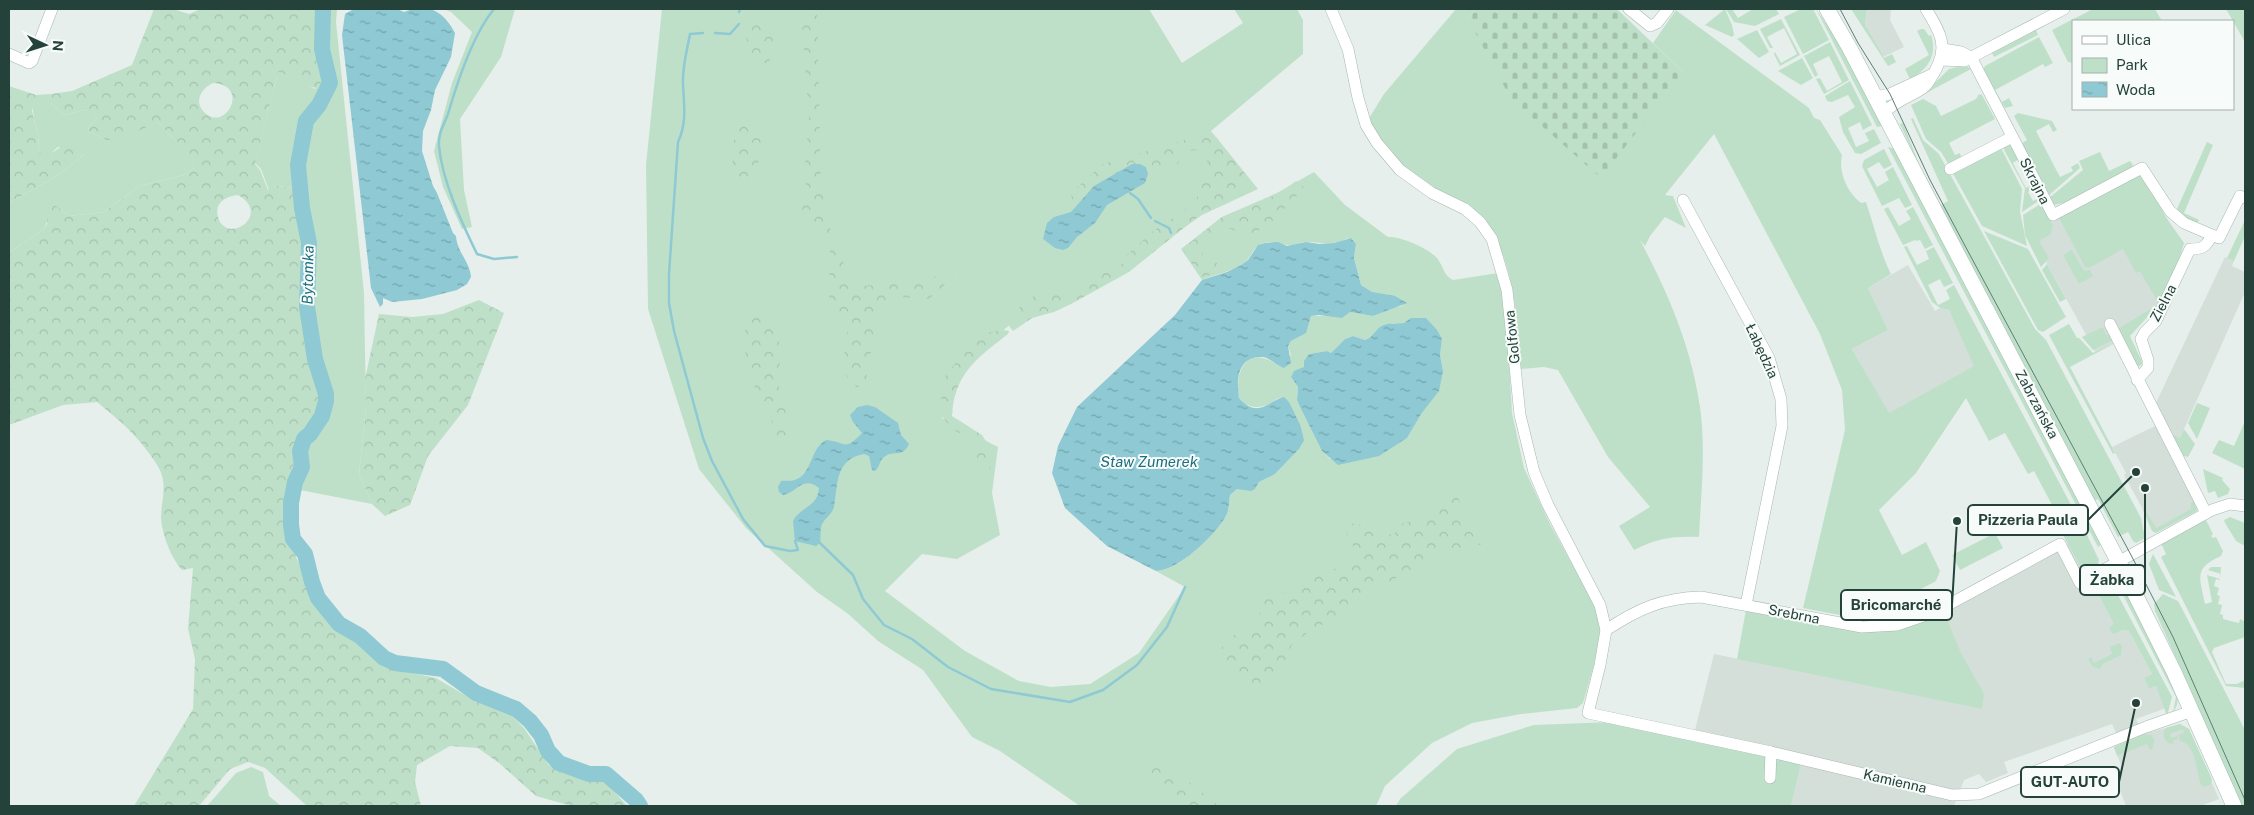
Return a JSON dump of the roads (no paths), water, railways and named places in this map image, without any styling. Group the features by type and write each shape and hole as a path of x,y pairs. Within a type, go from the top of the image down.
{"main road":[{"name":"Zabrzańska","path":"1827,9 1884,113 2118,562 2192,711 2234,806"}],"street":[{"path":"9,54 29,63 32,61 52,9"},
{"name":"Golfowa","path":"1331,9 1348,50 1366,125 1377,143 1400,170 1432,193 1465,209 1480,222 1492,238 1507,290 1520,415 1534,472 1548,505 1600,605 1606,630 1600,665 1588,713"},
{"path":"1628,9 1650,26 1657,22 1668,9"},
{"path":"1884,113 1895,103 1927,85 1942,54 1940,34 1926,9"},
{"path":"1942,54 1961,52 1971,57 2064,9"},
{"name":"Skrajna","path":"1971,57 2053,215 2142,168 2170,212 2184,223 2212,235"},
{"path":"1876,98 1933,74"},
{"path":"1950,169 2012,137"},
{"path":"2212,235 2219,238 2240,196 2245,198"},
{"name":"Łabędzia","path":"1683,200 1769,358 1781,399 1782,426 1746,605"},
{"name":"Zielna","path":"2137,380 2148,368 2148,360 2141,339 2145,332 2156,322 2190,249 2202,249 2207,246 2212,235"},
{"path":"2110,324 2206,513"},
{"path":"2118,562 2206,513 2230,504 2245,506"},
{"name":"Srebrna","path":"1606,630 1627,616 1675,597 1701,597 1862,627 1897,625 1935,612 2060,544 2080,583 2118,562"},
{"name":"Kamienna","path":"1588,713 1772,752 1952,795 1967,796 1979,794 2146,727 2192,711"},
{"path":"1770,778 1772,752"}],"water":[{"path":"421,8 428,9 440,14 455,33 451,57 435,90 431,110 423,131 422,151 433,186 470,272 471,277 467,284 457,290 422,299 392,302 383,298 383,304 380,307 371,288 342,35 345,14 354,9 397,9 404,12"},
{"path":"1132,164 1140,164 1146,167 1148,174 1145,183 1107,205 1095,223 1077,237 1068,248 1063,250 1055,248 1043,239 1047,223 1054,217 1071,212 1094,186"},
{"name":"Staw Zumerek","path":"1351,238 1356,244 1354,258 1361,285 1372,292 1395,296 1407,303 1373,316 1350,312 1342,318 1319,315 1311,316 1306,333 1291,341 1288,346 1291,363 1284,368 1263,357 1248,360 1244,364 1239,376 1239,398 1246,404 1257,408 1284,397 1289,402 1300,424 1304,440 1299,449 1275,474 1259,482 1255,489 1251,491 1237,489 1230,495 1227,514 1206,541 1175,565 1156,571 1107,546 1065,508 1052,473 1058,446 1077,407 1175,315 1202,280 1227,272 1241,265 1248,260 1258,245 1265,243 1278,242 1287,246 1306,242 1319,244 1334,243"},
{"path":"1411,318 1426,318 1442,339 1440,355 1443,371 1439,391 1421,414 1407,438 1379,456 1338,465 1322,451 1297,400 1298,387 1291,377 1294,371 1304,367 1304,361 1309,354 1327,351 1331,353 1345,339 1353,336 1365,340 1383,325 1404,323"},
{"path":"867,405 875,407 898,423 901,435 909,444 901,453 884,457 875,471 872,470 869,456 864,454 848,461 840,474 833,510 821,527 820,543 816,546 795,541 793,521 800,512 816,499 819,488 808,483 783,495 779,492 778,487 781,481 793,480 802,476 806,472 817,449 826,440 848,444 856,439 862,433 850,415 858,407"}],"waterway":[{"name":"Bytomka","path":"323,9 322,49 330,83 319,105 306,121 298,165 302,208 309,243 307,307 315,359 326,394 326,401 322,416 310,434 304,439 300,451 302,467 295,482 291,503 293,539 305,554 318,598 339,624 360,636 384,658 395,663 443,669 476,693 516,709 530,721 541,735 548,751 559,763 589,774 606,774 636,800 640,806"},
{"path":"494,9 480,31 467,59 440,133 439,146 448,187 477,254 494,259 517,257"},
{"path":"715,33 730,34 739,24"},
{"path":"703,33 690,34 683,72 684,121 678,142 669,274 669,303 674,331 703,438 712,461 743,519 765,546 790,551 798,550 795,541"},
{"path":"1130,193 1138,199 1151,218"},
{"path":"1155,221 1169,228 1171,233"},
{"path":"820,543 853,575 863,599 884,625 912,639 948,667 991,689 1070,702 1103,690 1137,665 1167,627 1185,587"}],"tram line":[{"path":"1840,9 1858,43 1890,94 1930,180 2173,637 2245,800"}],"place":[{"name":"Pizzeria Paula","path":"2136,472"},
{"name":"Żabka","path":"2145,488"},
{"name":"Bricomarché","path":"1957,521"},
{"name":"GUT-AUTO","path":"2136,703"}]}
